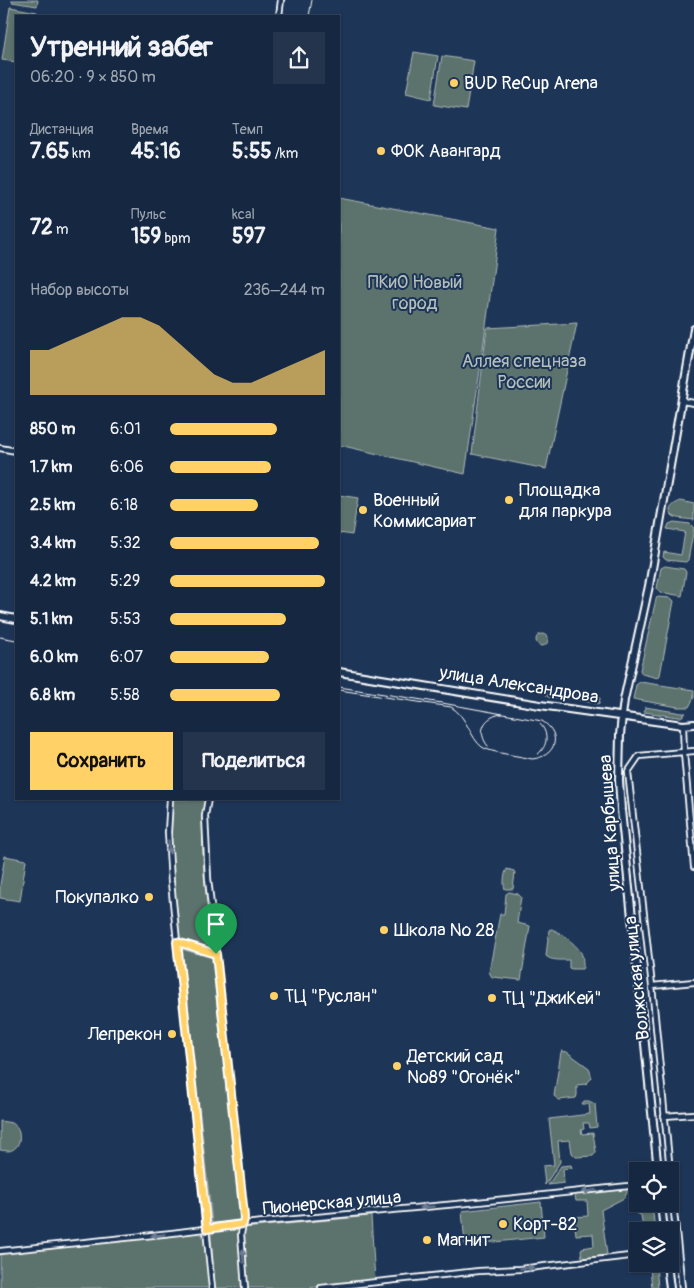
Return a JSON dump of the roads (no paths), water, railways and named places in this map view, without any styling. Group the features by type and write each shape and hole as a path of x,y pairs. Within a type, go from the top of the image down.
{"street":[{"path":"279,15 281,0"},
{"name":"улица Карбышева","path":"657,1162 621,810 619,780 620,735 624,700 649,586 694,329"},
{"path":"682,401 694,403"},
{"path":"0,448 15,451"},
{"path":"0,616 15,619"},
{"name":"улица Александрова","path":"340,672 540,705 683,725 694,724"},
{"path":"683,725 694,867"},
{"path":"684,752 694,752"},
{"name":"Волжская улица","path":"669,1162 652,986 628,772 639,756 684,752"},
{"path":"170,800 168,832 171,882 212,1288"},
{"path":"208,800 205,816 205,839 243,1206 244,1218 241,1234 245,1288"},
{"path":"177,942 216,954"},
{"path":"652,986 694,982"},
{"path":"664,1116 694,1114"},
{"name":"Пионерская улица","path":"0,1251 243,1224 487,1202 629,1186"},
{"name":"Волжская улица","path":"674,1212 682,1288"},
{"path":"321,1288 479,1271 520,1269 629,1256"},
{"path":"668,1272 670,1288"}],"tram line":[{"path":"309,15 312,0"},
{"path":"0,637 15,640"},
{"path":"340,687 542,721 553,732 554,744 547,754 532,759 492,751 478,743 465,721 451,707 340,690"},
{"path":"488,746 484,741 482,730 486,721 502,714"},
{"path":"538,754 544,747 546,739 545,731 540,724"}],"place":[{"name":"BUD ReCup Arena","path":"454,83"},
{"name":"ФОК Авангард","path":"381,151"},
{"name":"Площадка для паркура","path":"509,500"},
{"name":"Военный Коммисариат","path":"363,510"},
{"name":"Покупалко","path":"149,897"},
{"name":"Школа № 28","path":"384,930"},
{"name":"ТЦ \"Руслан\"","path":"274,996"},
{"name":"ТЦ \"ДжиКей\"","path":"492,998"},
{"name":"Лепрекон","path":"172,1034"},
{"name":"Детский сад №89 \"Огонёк\"","path":"397,1066"},
{"name":"Корт-82","path":"503,1224"},
{"name":"Магнит","path":"427,1240"}],"park label":[{"name":"ПКиО Новый город","path":"415,292"},
{"name":"Аллея спецназа России","path":"524,371"}]}
